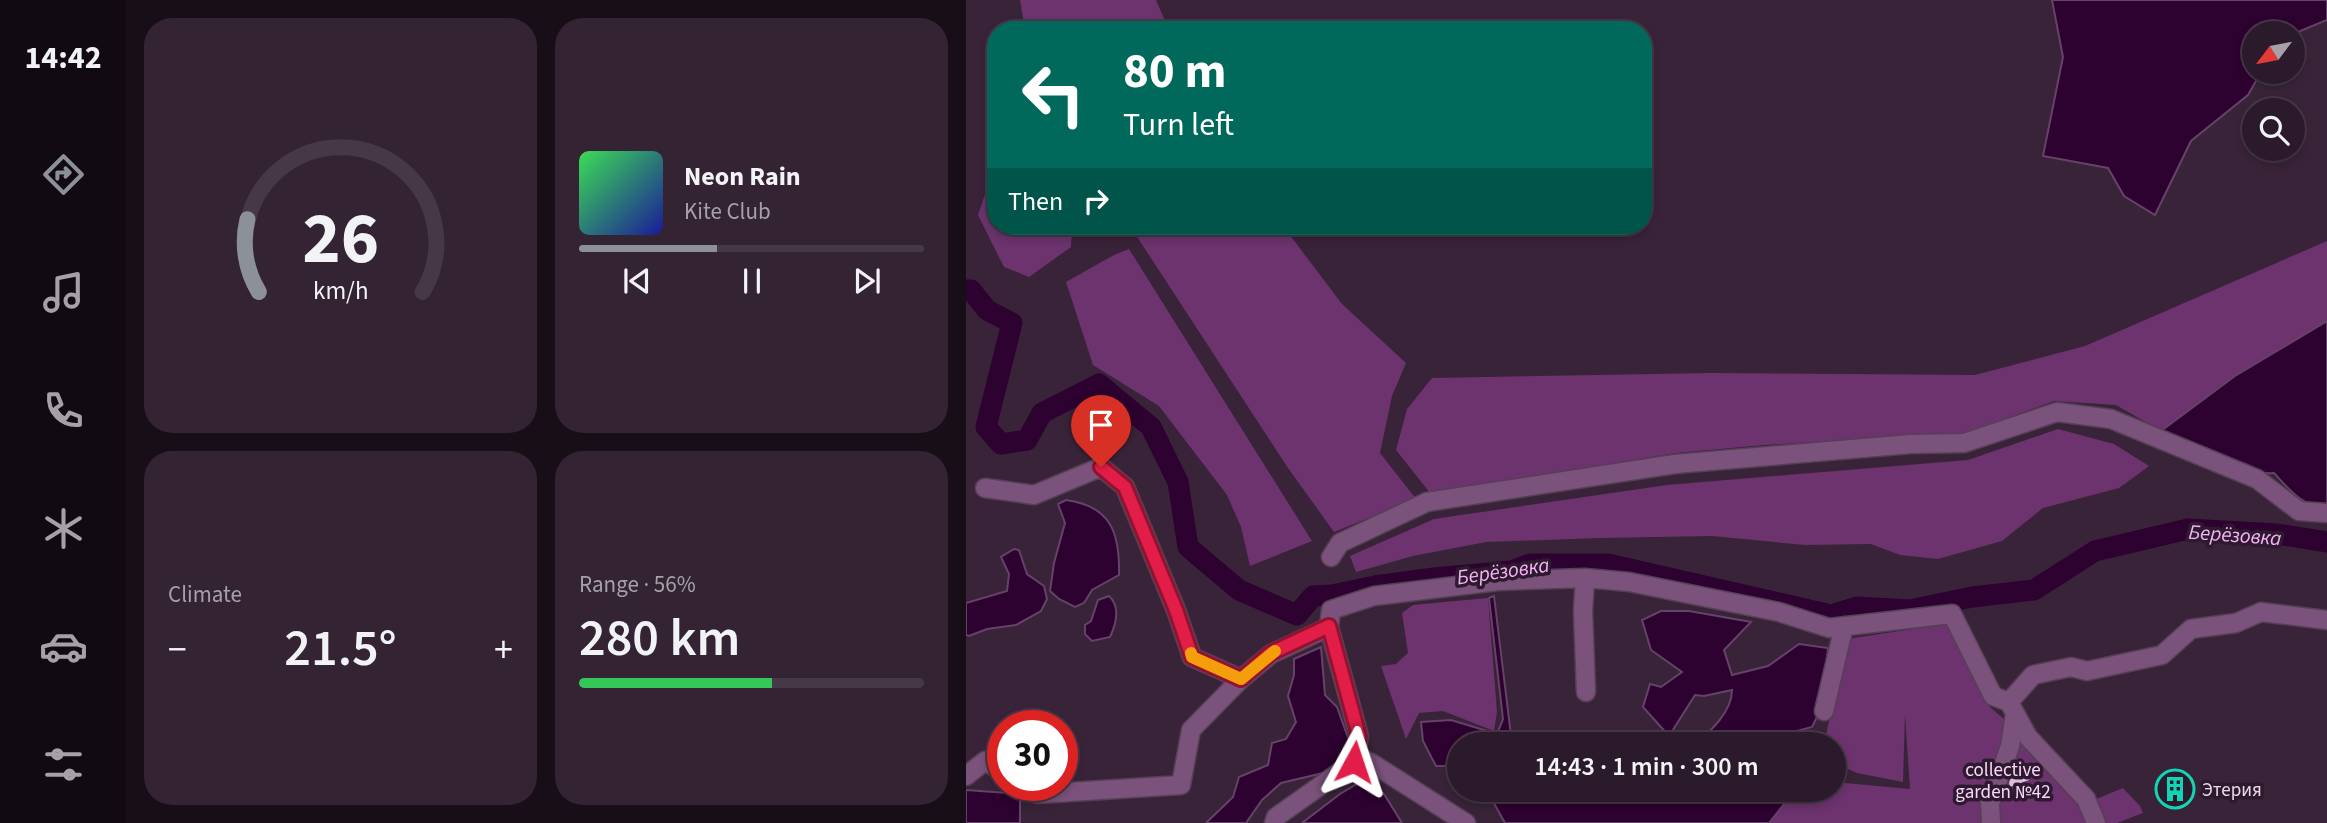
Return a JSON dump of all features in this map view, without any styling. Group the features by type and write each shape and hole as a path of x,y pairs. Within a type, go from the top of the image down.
{"street":[{"path":"1331,557 1340,543 1427,502 1675,464 1911,444 1964,443 2057,412 2111,419 2257,479 2299,511 2327,513"},
{"path":"985,488 1034,495 1101,467 1125,487 1176,610 1192,657 1241,679"},
{"path":"1585,578 1583,611 1586,692"},
{"path":"1274,823 1276,817 1354,762 1359,736 1329,626 1331,610 1374,596 1498,581 1585,578 1629,582 1779,612 1829,628 1952,614 1993,696 2012,708 2028,737 2086,799 2096,823"},
{"path":"1991,823 1990,803 2010,746 2012,708 2033,676 2071,667 2087,671 2162,655 2191,629 2236,623 2262,612 2327,620"},
{"path":"1078,791 1181,785 1191,730 1271,653 1329,626"},
{"path":"1825,711 1844,626"},
{"path":"1355,755 1466,823"},
{"path":"966,776 985,761 987,762"}],"green space":[{"path":"1020,0 1156,0 1165,21 1024,21"},
{"path":"987,189 987,233 978,215"},
{"path":"988,235 1072,235 1071,247 1029,277 1004,267"},
{"path":"1136,235 1290,235 1342,304 1406,363 1392,396 1380,453 1416,499 1334,532 1288,468"},
{"path":"2327,241 2327,321 2235,376 2161,431 2116,405 2054,401 1965,433 1676,453 1430,493 1396,450 1407,409 1432,378 1711,373 1975,375 2085,346"},
{"path":"1129,249 1312,541 1250,566 1241,527 1227,495 1159,406 1093,365 1066,282"},
{"path":"2058,429 2114,444 2149,466 2119,488 2043,508 2002,541 1938,559 1900,555 1871,544 1805,545 1712,536 1486,542 1413,556 1356,572 1350,556 1434,519 1667,485 1968,460"},
{"path":"1488,598 1497,712 1494,731 1443,711 1419,713 1406,739 1381,666 1396,664 1408,653 1402,613 1413,605"},
{"name":"collective garden №42","path":"1946,624 1990,707 2013,727 2082,807 2089,823 1769,823 1786,802 1846,802 1846,783 1910,789 1905,714 1903,782 1846,768 1846,732 1827,732 1847,639"},
{"path":"2123,788 2143,813 2117,823 2103,823 2094,800"}],"shaded area":[{"path":"2052,0 2327,0 2327,20 2305,29 2305,21 2242,21 2242,84 2254,84 2248,95 2191,141 2155,215 2124,196 2108,168 2043,156 2063,57"},
{"path":"2327,321 2327,507 2311,505 2304,501 2274,473 2262,473 2233,465 2161,431 2235,376"},
{"path":"1066,500 1081,503 1103,515 1115,534 1119,560 1119,575 1092,590 1084,603 1075,607 1050,591 1054,563 1065,523 1058,504"},
{"path":"1014,549 1019,550 1027,574 1044,586 1047,599 1041,611 1016,625 966,635 966,603 1007,591 1009,574 1001,557"},
{"path":"1109,596 1116,610 1112,632 1110,637 1092,641 1085,634 1085,625 1091,621 1098,600"},
{"path":"1494,596 1511,732 1498,732 1503,719 1489,598"},
{"path":"1661,611 1689,611 1751,622 1724,650 1732,675 1768,666 1799,644 1828,648 1821,709 1812,727 1793,732 1708,732 1728,706 1732,690 1704,696 1695,695 1672,732 1665,732 1643,707 1650,684 1661,687 1682,672 1651,650 1642,620"},
{"path":"1321,647 1325,695 1337,707 1352,749 1340,769 1281,783 1262,800 1246,823 1206,823 1233,797 1239,777 1268,765 1272,743 1286,739 1296,722 1288,696 1294,675 1294,659"},
{"path":"1451,720 1490,732 1447,732 1447,766 1436,766 1423,741 1421,722"},
{"path":"1362,781 1384,794 1402,823 1302,823 1340,794"},
{"path":"966,790 987,792 987,801 1020,801 1020,823 966,823"},
{"path":"1493,802 1786,802 1769,823 1505,823"}],"building":[{"path":"2023,765 2029,780 2010,787 2014,769"},
{"name":"Этерия","path":"2175,778 2185,793 2174,799 2165,785"}],"waterway":[{"name":"Берёзовка","path":"966,290 971,290 987,310 1012,323 986,427 1001,444 1027,440 1042,413 1099,384 1151,427 1178,482 1188,547 1239,590 1297,615 1313,596 1434,578 1511,571 1530,564 1608,564 1831,615 1857,607 1910,610 1972,597 2034,590 2095,551 2188,529 2277,534 2327,542"}],"slow traffic":[{"path":"1191,653 1192,657 1241,679 1275,651"}],"place":[{"name":"Этерия","path":"2175,789"}],"route":[{"path":"1101,467 1125,487 1176,610 1192,657 1241,679 1271,653 1329,626 1359,736 1354,762"}]}
